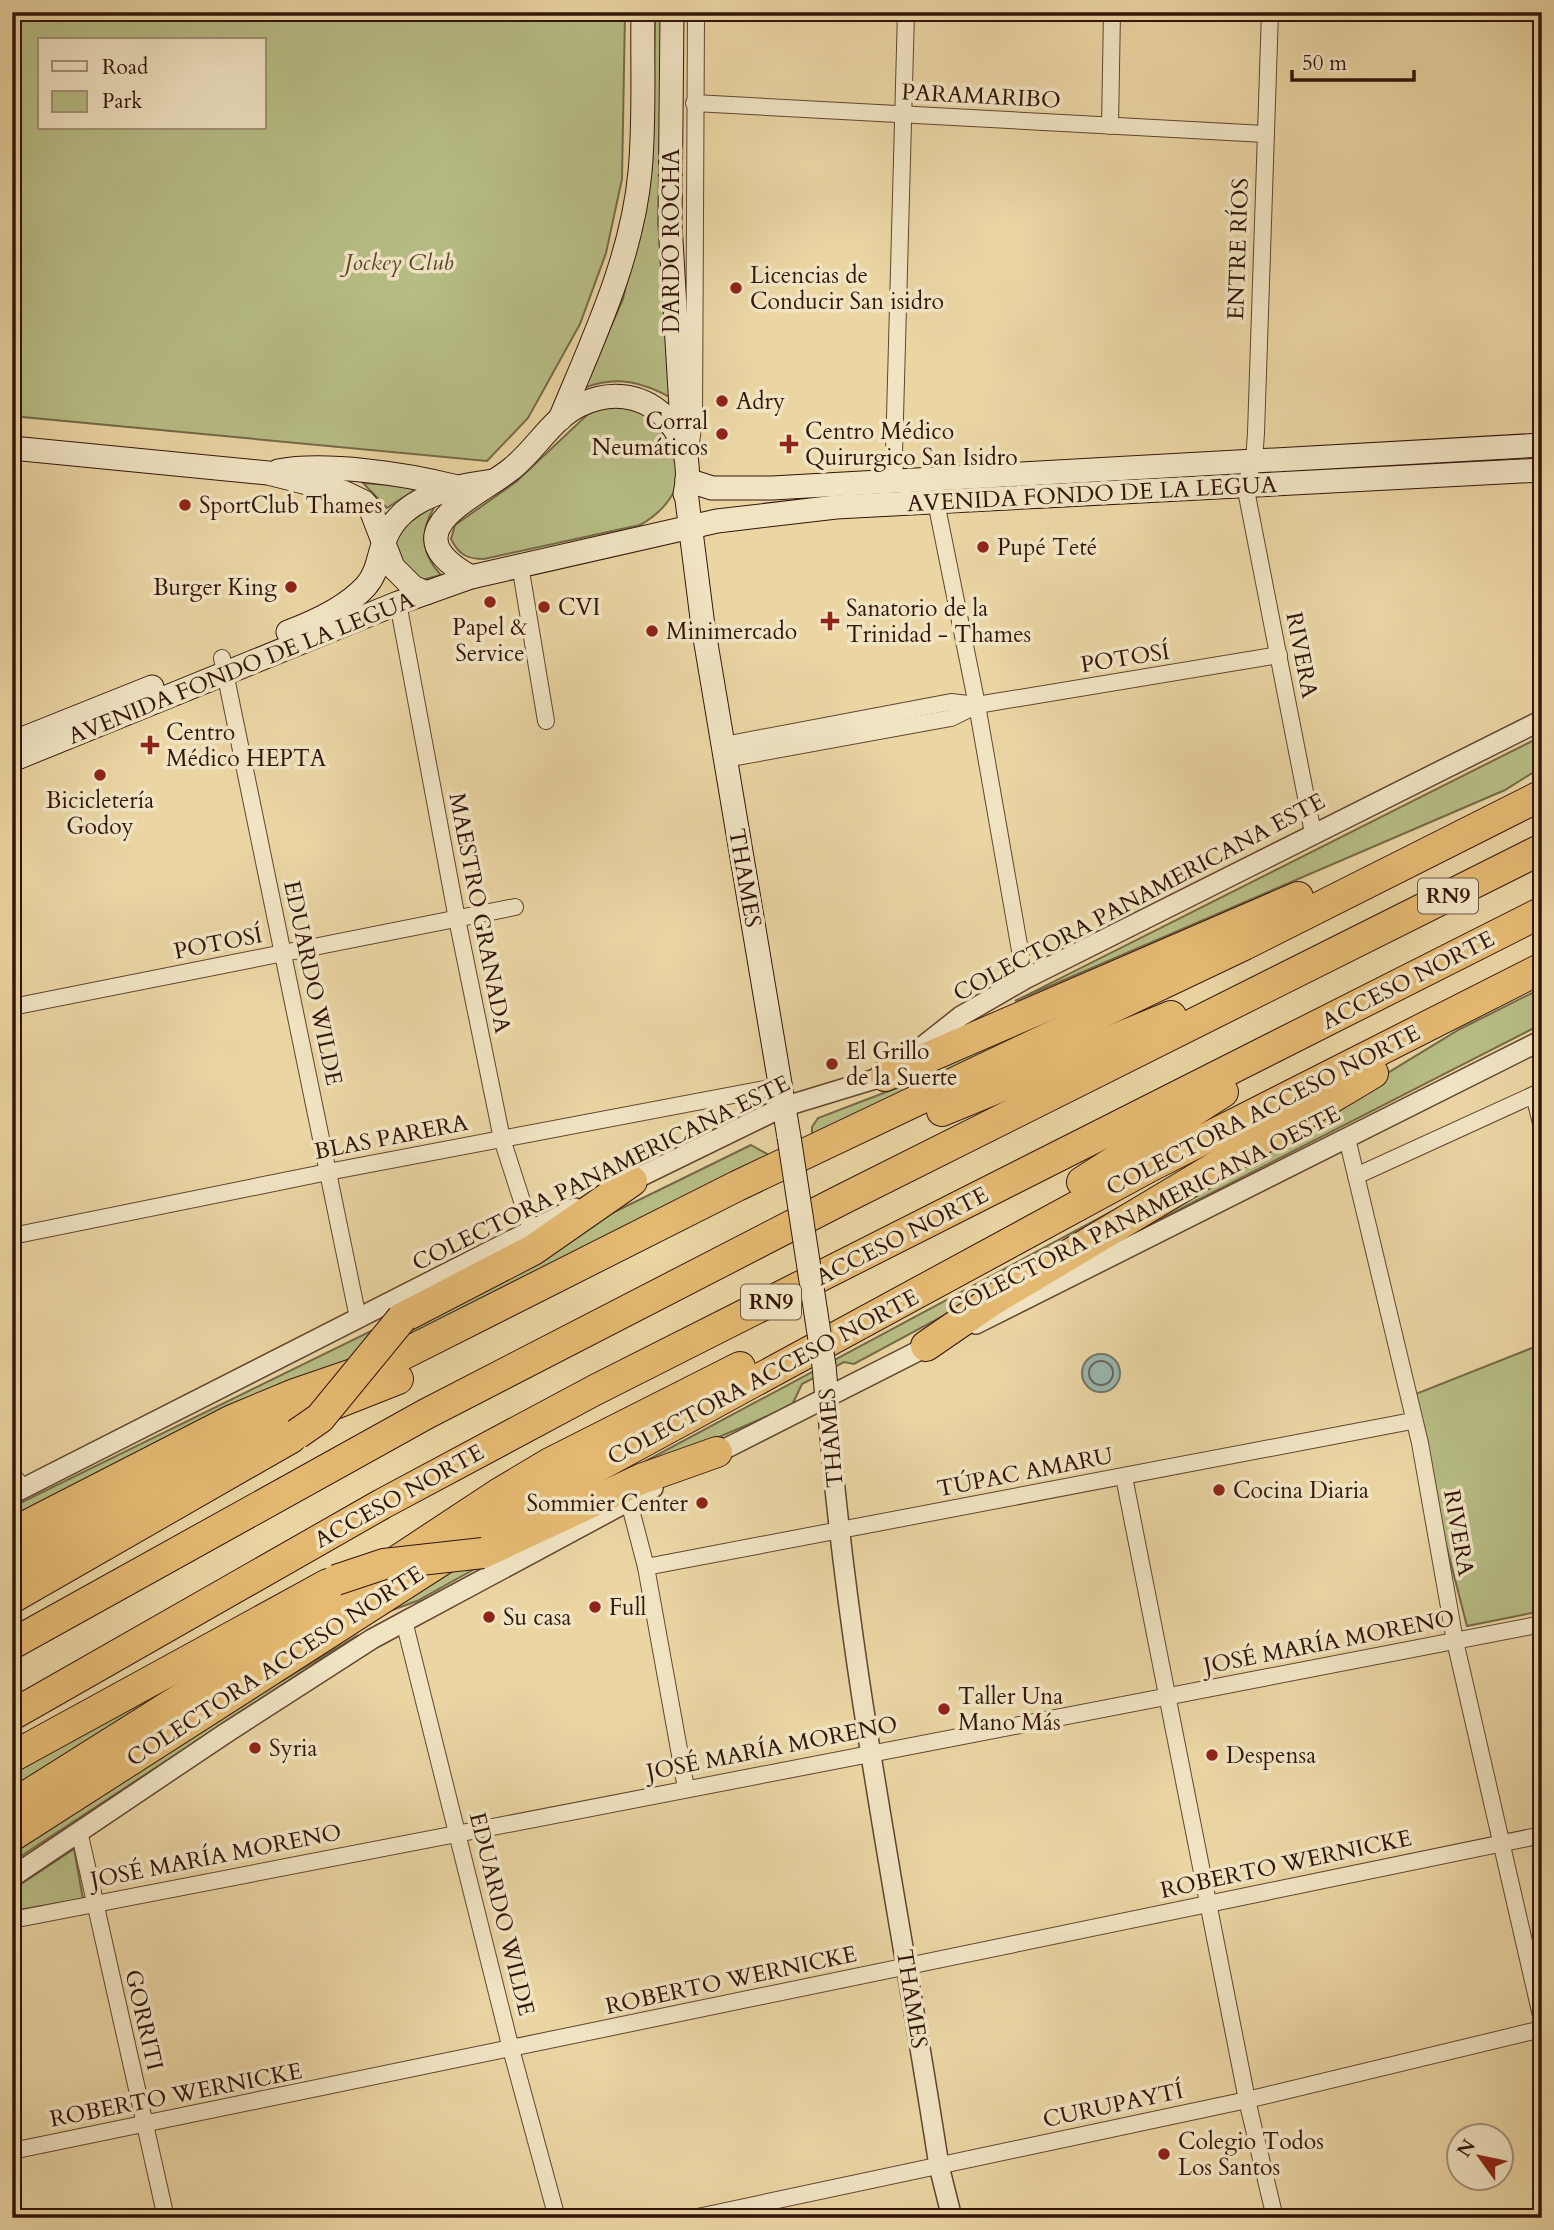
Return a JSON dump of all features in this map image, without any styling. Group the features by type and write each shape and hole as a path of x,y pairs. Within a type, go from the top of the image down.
{"highway":[{"path":"885,1076 1351,874 1476,828 1542,785"},
{"path":"12,1533 232,1420 292,1395 388,1362 737,1186 1244,945 1542,794"},
{"name":"RN9","path":"12,1644 426,1414 841,1200 1542,849"},
{"name":"ACCESO NORTE","path":"12,1715 382,1504 595,1390 1542,912"},
{"path":"12,1566 256,1435 409,1375 759,1196 916,1122 1037,1069 1353,944"},
{"path":"926,1346 993,1300 1319,1107 1538,970"},
{"name":"COLECTORA ACCESO NORTE","path":"12,1836 534,1501 1151,1166 1538,970"},
{"path":"12,1805 333,1603 498,1494 550,1464 848,1311 1100,1172 1356,1006"},
{"path":"12,1598 297,1434 320,1418 402,1318 533,1250 632,1181"},
{"path":"12,1757 336,1580 384,1564 483,1553 641,1479 717,1452"}],"main road":[{"path":"559,420 612,294 630,230 640,172 643,12"},
{"name":"THAMES","path":"672,12 670,224 690,529 789,1138 827,1399"},
{"path":"471,577 441,556 436,540 438,529 452,508 513,469 559,420 580,405 602,398 627,398 651,405 670,420 684,441"},
{"name":"AVENIDA FONDO DE LA LEGUA","path":"687,481 727,489 895,480 972,479 1542,445"},
{"path":"12,448 268,473 354,496 371,510 397,573 413,587 426,593"},
{"path":"268,473 300,467 429,480 453,486"},
{"name":"AVENIDA FONDO DE LA LEGUA","path":"12,743 471,577 756,515 936,502 1542,470"},
{"name":"AVENIDA FONDO DE LA LEGUA","path":"12,760 224,666 344,606 373,575 384,540 404,512 453,486 494,481"},
{"path":"644,540 665,526 687,481"}],"street":[{"name":"DARDO ROCHA","path":"687,481 694,419 696,12"},
{"path":"906,12 901,115 895,480 936,502 977,705 1026,979"},
{"path":"1111,126 1112,12"},
{"name":"ENTRE RÍOS","path":"1245,485 1254,461 1270,12"},
{"name":"PARAMARIBO","path":"694,103 1265,134"},
{"name":"RIVERA","path":"1245,485 1313,833"},
{"path":"520,565 545,721"},
{"name":"MAESTRO GRANADA","path":"398,603 457,919 502,1139 531,1229"},
{"name":"POTOSÍ","path":"725,752 951,718 977,705 1279,655"},
{"name":"EDUARDO WILDE","path":"224,666 358,1318"},
{"name":"COLECTORA PANAMERICANA ESTE","path":"16,1485 632,1181 782,1096 885,1076 961,1016 1026,979 1542,720"},
{"name":"POTOSÍ","path":"12,1007 515,907"},
{"name":"COLECTORA PANAMERICANA OESTE","path":"12,1877 226,1733 404,1621 629,1502 717,1452 827,1399 926,1346 1072,1278 1542,1040"},
{"path":"1356,1176 1538,1093 1542,1127"},
{"name":"BLAS PARERA","path":"12,1236 328,1171 502,1139 782,1096"},
{"name":"RIVERA","path":"1347,1138 1412,1421 1420,1443 1455,1642 1542,2020"},
{"name":"THAMES","path":"827,1399 839,1531 872,1752 939,2166 952,2218"},
{"name":"TÚPAC AMARU","path":"646,1567 1412,1421"},
{"path":"1124,1477 1165,1697 1247,2100 1275,2218"},
{"path":"629,1502 646,1567 686,1788"},
{"name":"EDUARDO WILDE","path":"404,1621 511,2049 557,2218"},
{"name":"JOSÉ MARÍA MORENO","path":"12,1920 1542,1624"},
{"name":"GORRITI","path":"79,1831 93,1903 166,2218"},
{"name":"ROBERTO WERNICKE","path":"12,2151 1542,1835"},
{"name":"CURUPAYTÍ","path":"693,2218 1247,2100 1542,2029"}],"green space":[{"name":"Jockey Club","path":"12,12 625,12 622,179 606,253 580,324 528,418 487,461 12,416"},
{"path":"655,12 663,12 673,399 651,388 630,382 607,382 584,388 623,299 652,168"},
{"path":"606,407 648,412 671,437 678,451 680,466 673,493 654,516 640,525 484,559 468,557 457,549 451,539 455,525 516,482 588,414"},
{"path":"363,483 419,487 387,508"},
{"path":"437,503 427,522 424,540 429,558 441,575 418,581 394,551 397,531"},
{"path":"1542,736 1542,767 1505,790 1015,1001"},
{"path":"1220,947 812,1145 812,1127 818,1118 915,1081 980,1043"},
{"path":"1542,988 1542,1024 1075,1263 1460,1029"},
{"path":"1284,1119 1036,1266 854,1364 844,1362 802,1384 793,1403 777,1412 575,1499"},
{"path":"751,1145 767,1154 769,1165 392,1352 12,1519 12,1507"},
{"path":"1542,1344 1542,1611 1467,1626 1408,1397"},
{"path":"489,1561 417,1601 387,1612 458,1564"},
{"path":"358,1635 12,1862 12,1852 233,1705 283,1680"},
{"path":"213,1662 12,1801 12,1774"},
{"path":"74,1849 83,1899 12,1911 12,1890"}],"water":[{"path":"1101,1354 1114,1360 1120,1373 1114,1386 1101,1392 1088,1386 1082,1373 1088,1360"}],"place":[{"name":"Licencias de Conducir San isidro","path":"736,288"},
{"name":"Adry","path":"722,401"},
{"name":"Corral Neumáticos","path":"722,434"},
{"name":"Centro Médico Quirurgico San Isidro","path":"789,444"},
{"name":"SportClub Thames","path":"185,505"},
{"name":"Pupé Teté","path":"983,547"},
{"name":"Burger King","path":"291,587"},
{"name":"Papel & Service","path":"490,602"},
{"name":"CVI","path":"544,607"},
{"name":"Sanatorio de la Trinidad - Thames","path":"830,621"},
{"name":"Minimercado","path":"652,631"},
{"name":"Centro Médico HEPTA","path":"150,745"},
{"name":"Bicicletería Godoy","path":"100,775"},
{"name":"El Grillo de la Suerte","path":"832,1064"},
{"name":"Cocina Diaria","path":"1219,1490"},
{"name":"Sommier Center","path":"702,1503"},
{"name":"Full","path":"595,1607"},
{"name":"Su casa","path":"489,1617"},
{"name":"Taller Una Mano Más","path":"944,1709"},
{"name":"Syria","path":"255,1748"},
{"name":"Despensa","path":"1212,1755"},
{"name":"Colegio Todos Los Santos","path":"1164,2154"}]}
